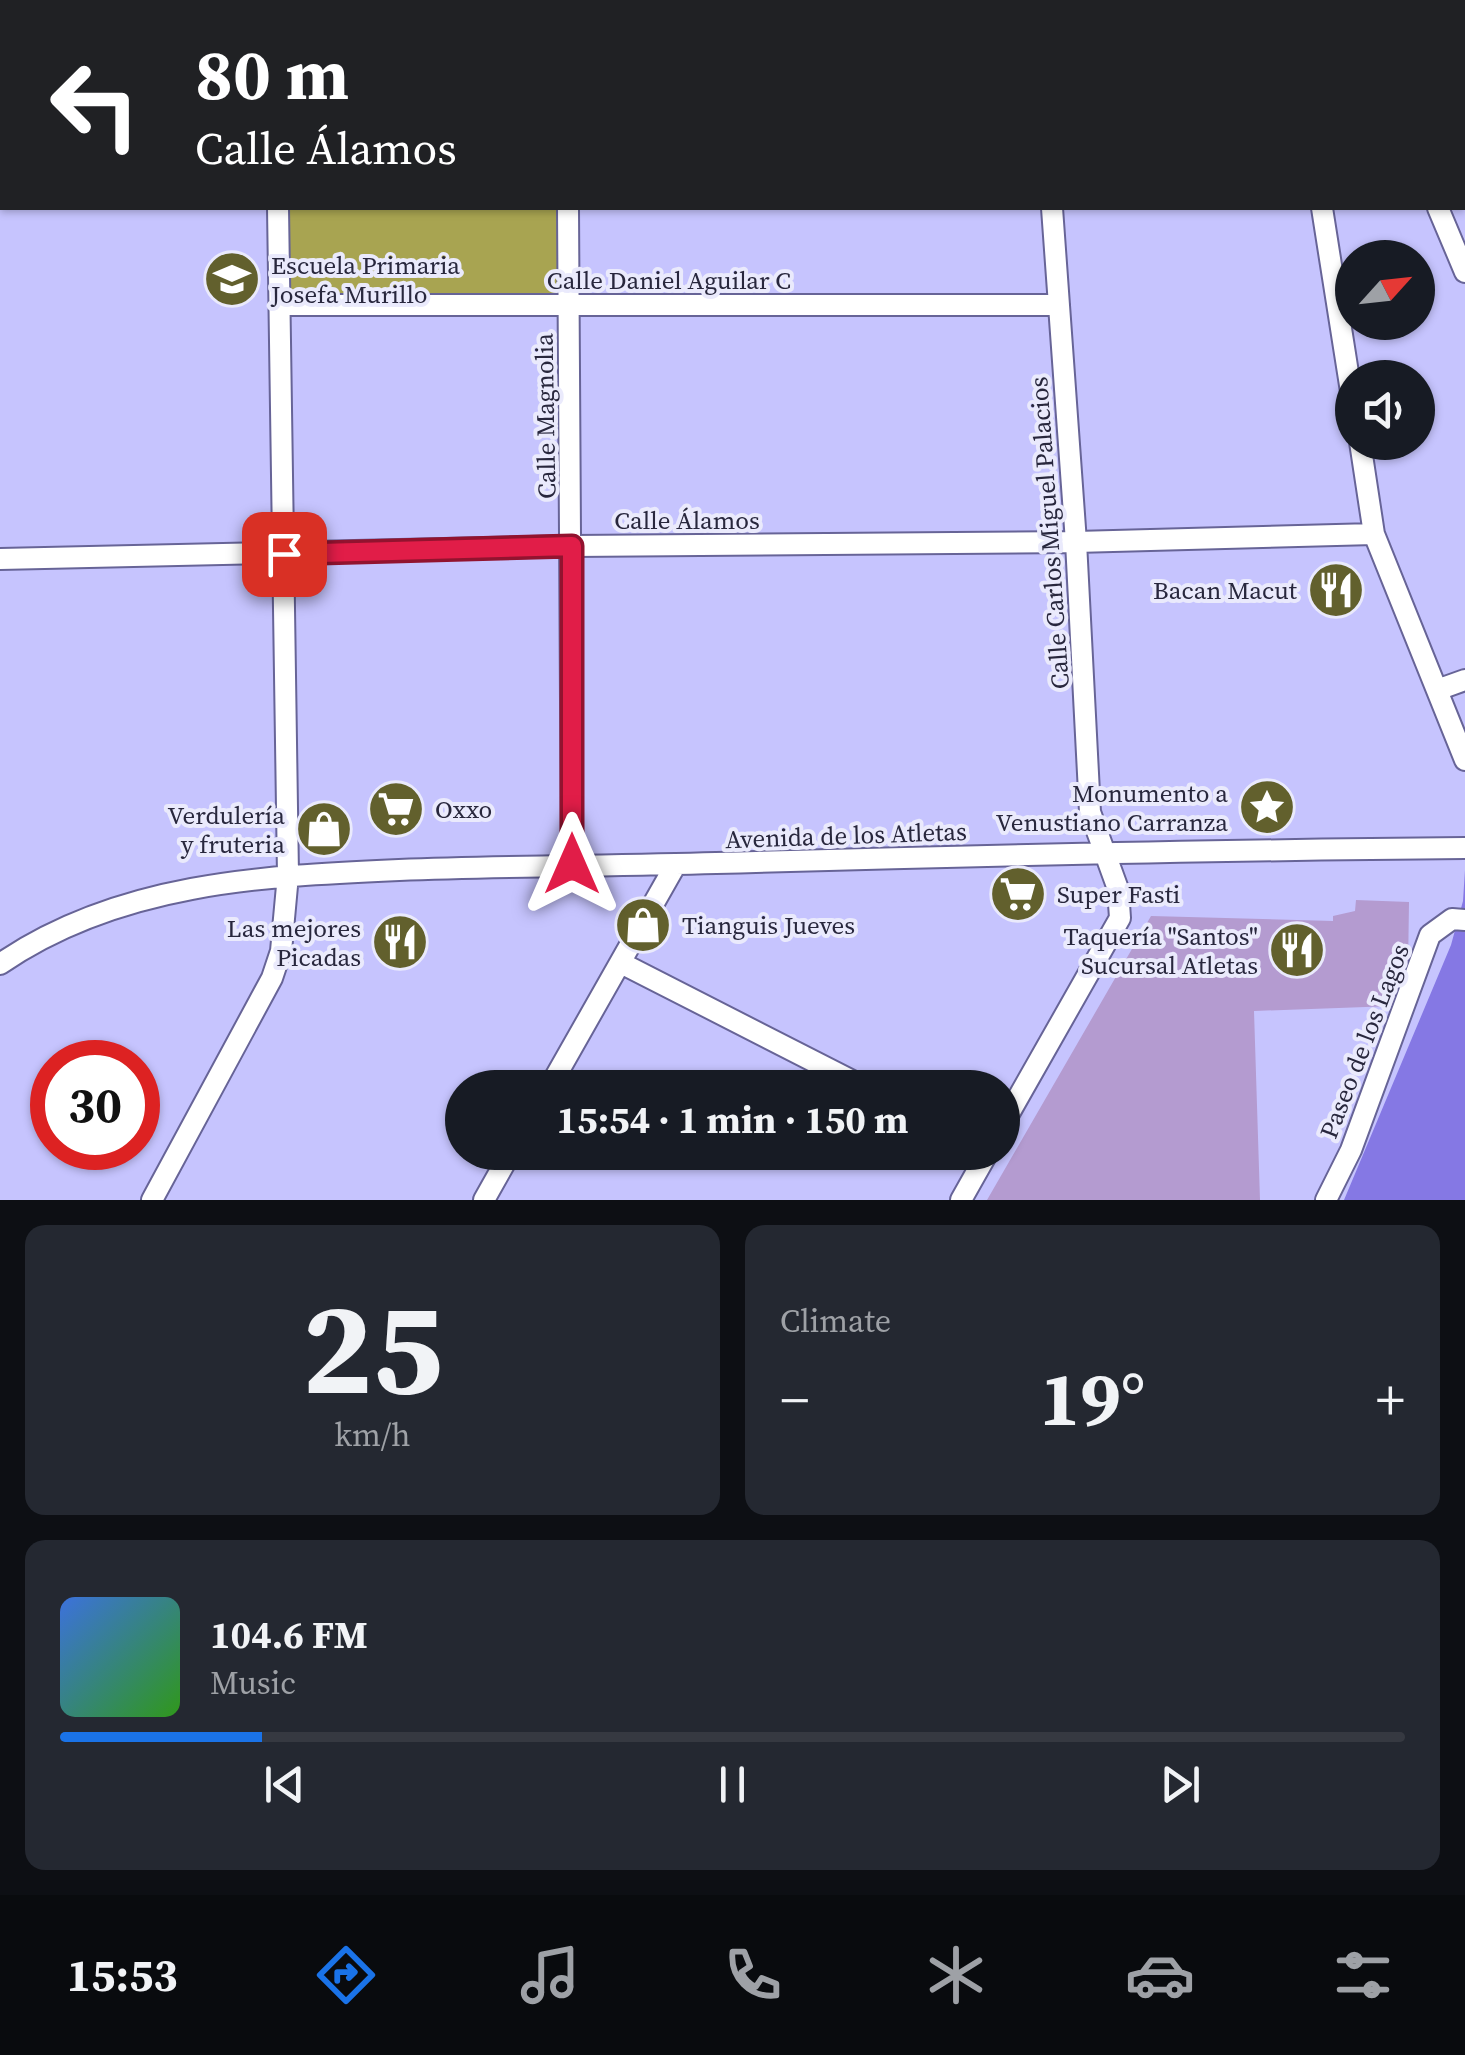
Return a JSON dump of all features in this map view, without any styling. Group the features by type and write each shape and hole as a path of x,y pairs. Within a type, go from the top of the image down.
{"street":[{"path":"152,1200 272,978 281,951 288,875 278,210"},
{"name":"Calle Magnolia","path":"568,210 572,864"},
{"name":"Calle Carlos Miguel Palacios","path":"1020,1094 1120,918 1118,888 1090,812 1052,210"},
{"path":"1322,210 1346,360"},
{"path":"1439,210 1465,272"},
{"name":"Calle Daniel Aguilar C","path":"279,305 1059,305"},
{"path":"1363,460 1374,534 1465,760"},
{"name":"Calle Álamos","path":"0,559 1374,534"},
{"path":"1438,690 1465,680"},
{"name":"Avenida de los Atletas","path":"0,964 28,944 88,916 143,898 288,875 572,864 1465,848"},
{"path":"559,1070 676,864"},
{"name":"Paseo de los Lagos","path":"1326,1200 1357,1134 1430,936 1458,920"},
{"path":"621,963 831,1070"},
{"path":"484,1200 501,1170"},
{"path":"961,1200 978,1170"}],"shaded area":[{"path":"279,210 568,210 569,306 279,305"},
{"path":"1465,870 1465,1200 1344,1200 1451,945 1463,901"}],"building":[{"path":"1356,900 1409,902 1408,970 1393,1006 1254,1011 1260,1200 987,1200 1004,1170 1020,1170 1020,1143 1151,916 1333,921 1333,916 1355,911"}],"place":[{"name":"Escuela Primaria Josefa Murillo","path":"232,279"},
{"name":"Bacan Macut","path":"1336,590"},
{"name":"Monumento a Venustiano Carranza","path":"1267,807"},
{"name":"Oxxo","path":"396,809"},
{"name":"Verdulería y fruteria","path":"324,829"},
{"name":"Super Fasti","path":"1018,894"},
{"name":"Tianguis Jueves","path":"643,925"},
{"name":"Las mejores Picadas","path":"400,942"},
{"name":"Taquería \"Santos\" Sucursal Atletas","path":"1297,950"}],"route":[{"path":"284,554 572,546 572,864"}]}
